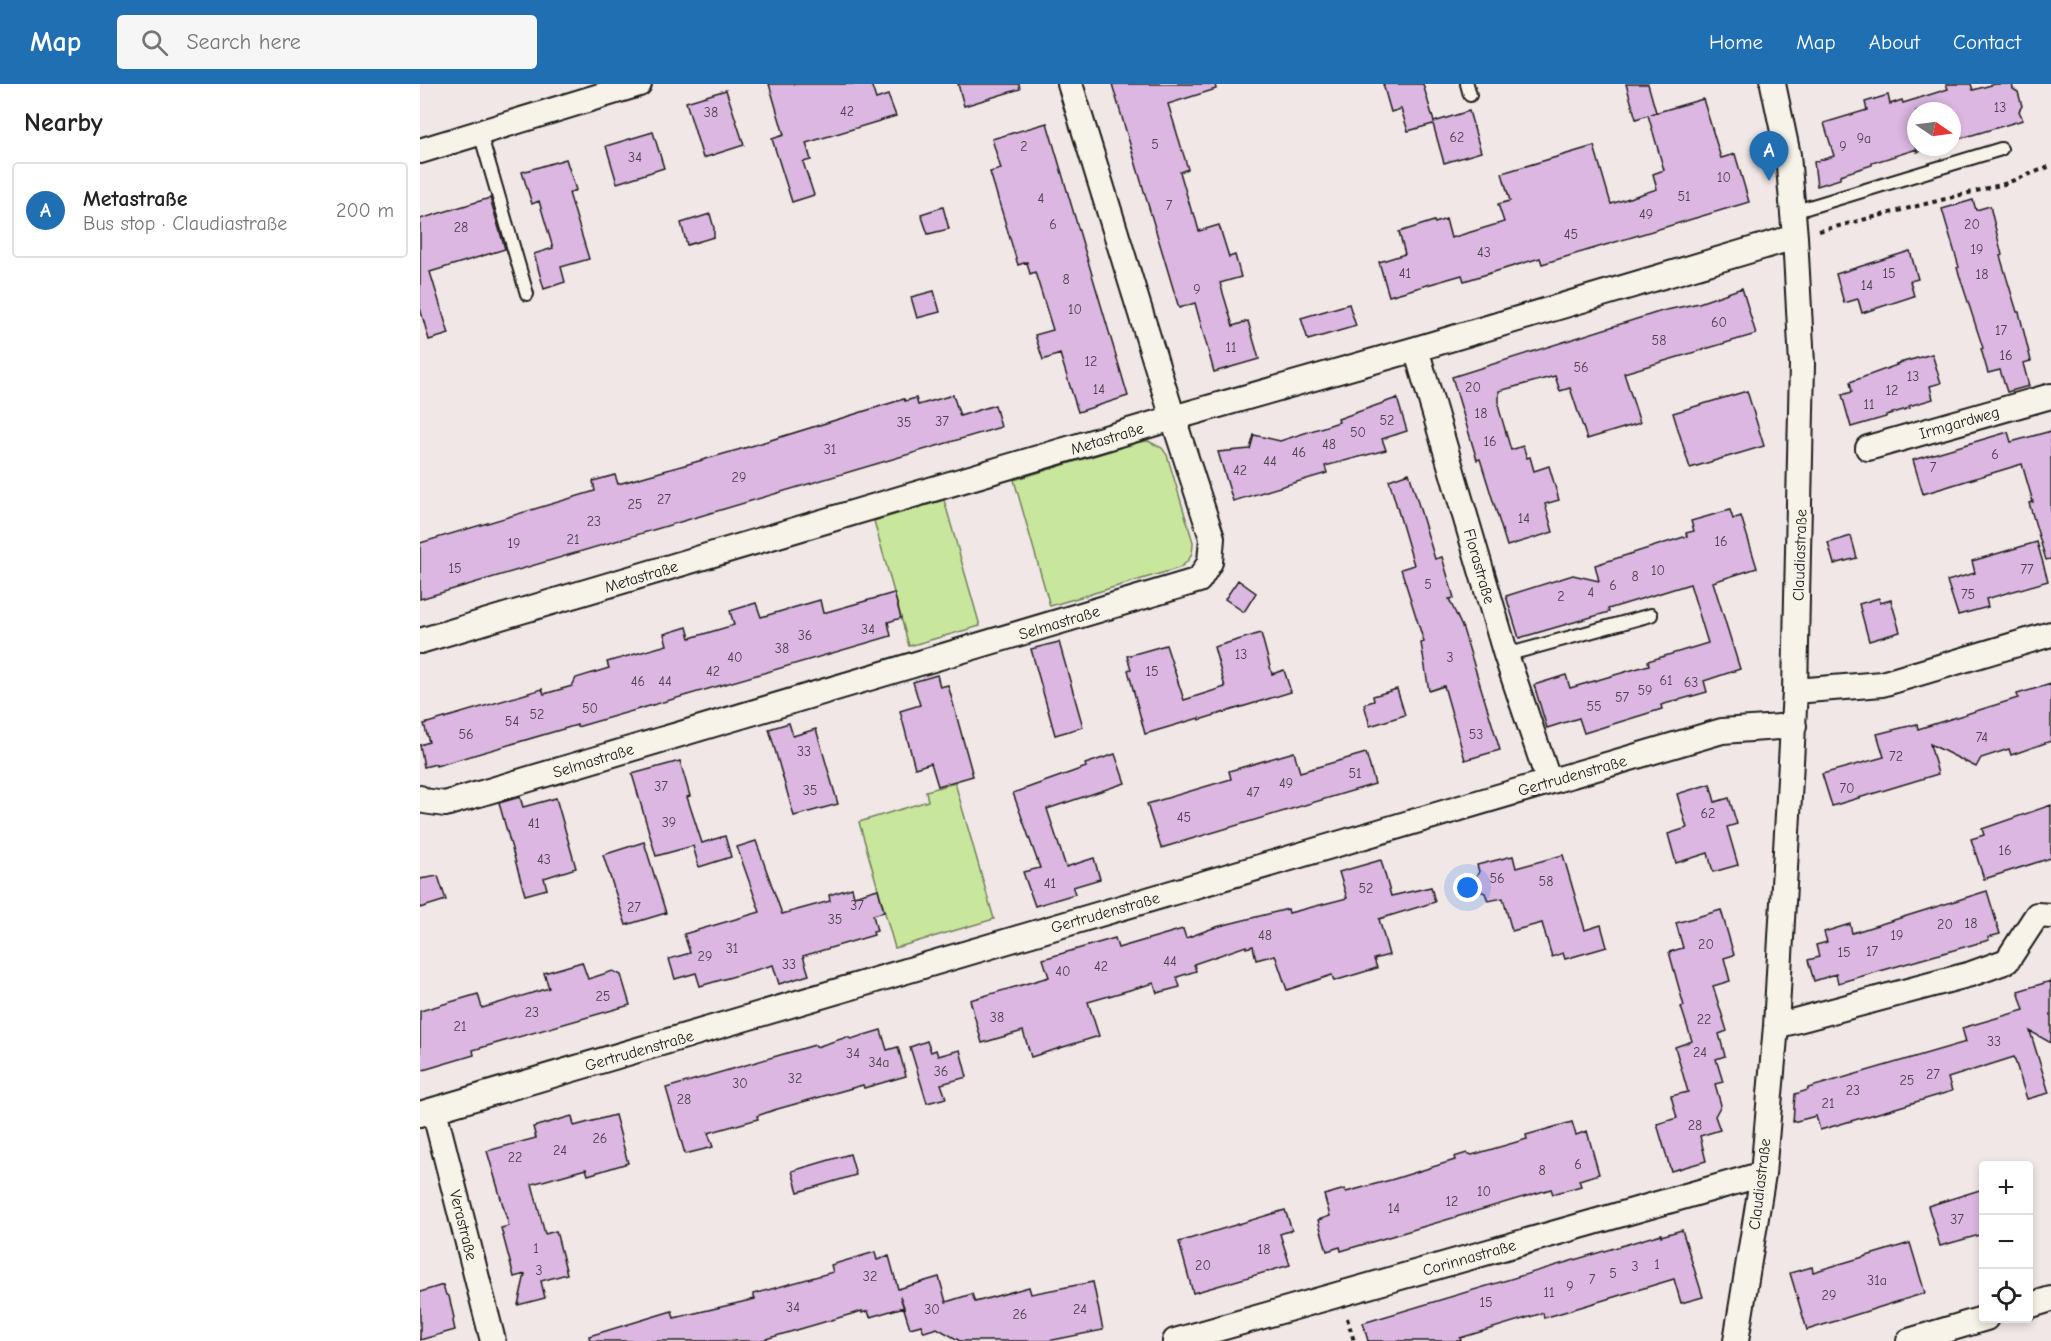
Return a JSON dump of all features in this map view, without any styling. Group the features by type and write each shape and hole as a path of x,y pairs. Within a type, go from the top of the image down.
{"street":[{"path":"420,152 639,84"},
{"name":"Selmastraße","path":"420,798 424,801 445,804 1199,580 1210,562 1212,538 1070,84"},
{"name":"Claudiastraße","path":"1736,1341 1762,1174 1776,1026 1796,691 1802,364 1788,155 1773,84"},
{"name":"Metastraße","path":"420,641 1795,237"},
{"name":"Florastraße","path":"1416,349 1506,655 1549,782"},
{"name":"Irmgardweg","path":"1868,448 2051,396"},
{"path":"1796,691 1882,684 2051,634"},
{"name":"Gertrudenstraße","path":"427,1112 1722,731 1794,726"},
{"path":"1776,1026 1971,974 2007,961 2037,915 2051,916"},
{"name":"Verastraße","path":"427,1112 493,1341"},
{"name":"Corinnastraße","path":"1174,1341 1762,1174"},
{"path":"2033,1304 2051,1299"},
{"path":"1909,1341 1954,1335 1979,1322"}],"lane":[{"path":"480,133 527,294"},
{"path":"1793,212 2001,149"},
{"path":"1506,655 1651,615"}],"path":[{"path":"1795,237 2004,184 2051,166"}],"green space":[{"path":"1148,441 1162,448 1167,455 1193,542 1190,557 1179,568 1050,606 1014,480"},
{"path":"944,500 980,626 909,646 874,521"},
{"path":"955,783 994,919 895,948 859,822 928,801 926,791"}],"building":[{"path":"769,84 871,84 876,99 888,95 896,116 806,143 811,160 803,162 814,195 792,202 772,139 784,135"},
{"path":"958,84 1019,84 1020,89 964,106"},
{"path":"1112,84 1215,84 1216,89 1168,104 1188,169 1180,172 1192,213 1194,213 1199,231 1219,225 1229,257 1235,255 1241,277 1220,283 1233,326 1248,321 1259,359 1214,372 1195,303 1179,308"},
{"path":"1383,84 1423,84 1434,122 1469,111 1481,152 1444,163 1433,124 1408,131 1401,109 1391,112"},
{"path":"1626,84 1648,84 1656,112 1651,114 1703,99 1721,158 1735,154 1749,202 1542,264 1540,258 1464,281 1462,275 1389,296 1379,262 1405,254 1399,232 1446,219 1451,238 1504,222 1498,204 1510,201 1502,173 1594,146 1611,204 1657,189 1653,174 1664,170 1648,115 1636,119"},
{"path":"1946,84 1971,84 1973,90 1995,84 2012,84 2013,89 2018,92 2022,106 2019,111 2023,120 1961,138 1961,102 1907,102 1907,152 1840,175 1840,179 1817,186 1814,162 1834,156 1824,123 1867,110 1865,102 1888,95 1890,104 1902,100 1903,103 1948,89"},
{"path":"726,90 744,145 703,158 686,102"},
{"path":"1047,123 1128,396 1078,412 1060,354 1043,360 1035,335 1053,330 1035,272 1030,274 1027,262 1018,265 990,172 1001,169 992,139"},
{"path":"653,132 664,168 617,183 606,146"},
{"path":"566,159 576,190 569,193 589,259 561,267 565,282 544,289 534,254 553,248 539,201 532,204 522,172"},
{"path":"490,198 505,249 430,272 449,334 429,340 420,308 420,219"},
{"path":"1973,200 1976,210 1990,206 2002,255 2000,256 2017,312 2019,312 2031,361 2023,363 2029,386 2007,392 2000,370 1988,373 1981,349 1983,348 1957,268 1959,267 1942,209"},
{"path":"943,207 949,229 928,234 921,214"},
{"path":"710,214 714,237 687,245 681,223"},
{"path":"1910,251 1918,279 1910,281 1914,296 1862,313 1858,299 1844,303 1836,274"},
{"path":"1742,288 1756,334 1624,373 1640,423 1587,439 1570,388 1560,391 1555,376 1499,391 1499,409 1511,450 1523,446 1527,458 1530,457 1534,471 1549,466 1559,500 1545,504 1553,532 1507,546 1480,459 1477,460 1452,377"},
{"path":"934,291 940,312 917,318 911,297"},
{"path":"1349,304 1356,326 1308,340 1301,318"},
{"path":"1932,354 1941,383 1930,386 1933,399 1909,406 1910,408 1886,415 1886,417 1851,427 1842,395 1852,392 1850,382 1896,364"},
{"path":"1747,391 1764,446 1690,468 1673,413"},
{"path":"953,395 960,416 995,405 1001,427 420,599 420,543 595,491 593,481 615,475 618,484 904,399 905,401 916,398 918,405"},
{"path":"1397,398 1407,431 1382,439 1386,450 1325,466 1327,473 1233,501 1218,452 1250,449 1254,435 1280,441 1339,422 1338,419"},
{"path":"2051,431 2051,559 2046,560 2029,503 2033,502 2022,464 1923,494 1913,460 2008,432 2011,442"},
{"path":"1409,473 1435,559 1442,557 1454,598 1449,599 1463,629 1500,750 1465,760 1444,686 1429,691 1421,643 1424,642 1401,569 1414,565 1389,480"},
{"path":"1730,510 1733,519 1741,516 1757,568 1713,582 1740,669 1704,681 1707,692 1661,705 1662,709 1584,733 1579,718 1547,728 1534,685 1566,675 1570,688 1649,665 1648,661 1708,643 1690,584 1608,609 1609,612 1519,638 1506,596 1573,575 1599,581 1595,565 1687,536 1686,533 1694,531 1691,521"},
{"path":"1851,536 1857,558 1834,564 1828,543"},
{"path":"2037,542 2048,581 1986,599 1988,607 1958,615 1947,581 1975,573 1972,561"},
{"path":"1238,580 1256,593 1244,612 1225,599"},
{"path":"894,593 901,618 888,622 891,636 577,727 577,725 436,766 436,764 424,767 420,745 429,742 424,724 542,689 544,694 572,686 576,678 609,668 607,662 667,645 664,634 687,627 690,638 734,625 730,611 756,603 761,617 820,600 823,613"},
{"path":"1879,598 1880,603 1891,600 1900,632 1869,641 1859,604"},
{"path":"1261,633 1272,674 1284,670 1291,692 1145,734 1128,670 1131,669 1127,656 1166,645 1184,700 1225,687 1214,647"},
{"path":"1059,642 1083,727 1055,735 1031,649"},
{"path":"937,675 940,687 948,685 973,776 938,786 931,763 915,768 900,711 920,705 913,682"},
{"path":"2051,684 2051,741 2011,755 2009,749 1981,758 1976,767 1930,744 1938,774 1832,806 1822,774 1884,757 1877,734 1917,724 1918,729 2018,698 2017,694"},
{"path":"1397,689 1405,715 1370,726 1364,704 1374,701 1373,696"},
{"path":"789,723 793,736 816,729 838,804 794,816 769,729"},
{"path":"1294,752 1300,772 1366,753 1375,784 1161,848 1147,804 1231,779 1229,771"},
{"path":"1115,754 1125,783 1047,809 1066,867 1094,858 1100,879 1073,887 1075,894 1035,906 1023,872 1040,868 1013,793"},
{"path":"680,761 690,796 687,797 702,843 725,836 731,857 699,867 693,846 656,856 632,774"},
{"path":"1710,784 1715,802 1729,798 1737,824 1727,827 1738,865 1713,872 1708,853 1676,863 1668,834 1687,828 1677,794"},
{"path":"520,797 523,807 556,798 576,868 544,878 547,889 525,895 499,803"},
{"path":"2051,805 2051,858 1984,879 1971,839 1984,835 1982,829"},
{"path":"756,841 782,914 830,901 829,895 852,888 854,896 878,889 884,912 873,915 877,931 873,932 874,935 803,956 809,975 779,984 773,965 700,986 696,973 675,979 669,959 690,953 684,934 760,912 737,847"},
{"path":"644,842 666,913 626,925 603,855"},
{"path":"1563,855 1585,930 1601,925 1607,947 1565,959 1563,953 1552,957 1542,923 1512,931 1503,898 1488,901 1485,893 1470,887 1479,872 1477,865 1513,856 1516,868"},
{"path":"1381,860 1391,896 1431,887 1435,902 1379,919 1389,955 1374,959 1377,968 1334,981 1332,975 1287,990 1275,955 1256,960 1253,946 1246,948 1246,946 1194,964 1196,971 1177,977 1180,987 1157,993 1154,983 1088,1002 1099,1036 1031,1057 1023,1031 982,1043 970,1000 1049,977 1043,959 1115,938 1118,948 1183,929 1186,938 1216,927 1288,909 1289,913 1347,898 1339,872"},
{"path":"438,876 446,900 420,908 420,879"},
{"path":"1987,891 2000,934 1988,937 1989,940 1838,983 1836,974 1814,981 1808,960 1819,957 1816,945 1827,942 1824,932 1850,924 1852,933"},
{"path":"1721,910 1734,955 1724,958 1730,981 1713,986 1727,1031 1719,1034 1725,1056 1716,1059 1723,1082 1715,1084 1721,1105 1715,1116 1720,1130 1700,1136 1706,1161 1671,1171 1657,1124 1677,1118 1671,1096 1688,1092 1675,1047 1692,1041 1681,1007 1684,1006 1669,952 1683,948 1676,923"},
{"path":"582,962 588,979 613,971 621,975 630,1005 473,1050 474,1055 420,1071 420,1011 478,994 482,1008 549,988 544,973"},
{"path":"2051,981 2051,1043 2030,1031 2049,1093 2027,1099 2014,1057 1948,1078 1952,1091 1899,1107 1820,1130 1816,1116 1793,1122 1795,1094 1808,1090 1808,1088 1966,1042 1962,1028 2024,1010 2018,991"},
{"path":"881,1030 887,1050 898,1047 906,1076 864,1088 863,1085 774,1110 757,1116 758,1119 708,1133 713,1147 685,1154 666,1088 815,1045 816,1047 847,1037 851,1039"},
{"path":"927,1041 931,1052 936,1050 938,1056 960,1050 967,1077 941,1084 946,1098 927,1103 910,1047"},
{"path":"615,1115 628,1163 588,1175 586,1169 532,1184 545,1234 556,1231 567,1274 541,1281 545,1298 518,1305 525,1274 514,1277 501,1228 509,1226 487,1151 536,1138 533,1127 572,1116 574,1126"},
{"path":"1572,1122 1576,1135 1587,1131 1599,1174 1579,1180 1581,1186 1553,1194 1551,1189 1341,1251 1340,1247 1327,1251 1318,1220 1330,1216 1324,1195 1345,1189 1346,1192 1394,1179 1455,1160 1454,1157 1467,1153 1472,1155 1527,1139 1526,1135"},
{"path":"850,1154 856,1175 798,1192 792,1171"},
{"path":"1979,1190 1979,1235 1940,1246 1928,1206"},
{"path":"1285,1210 1292,1230 1280,1234 1290,1265 1193,1293 1179,1242"},
{"path":"1682,1230 1703,1297 1681,1303 1674,1279 1544,1318 1543,1313 1460,1338 1461,1341 1368,1341 1363,1323 1661,1234 1661,1236"},
{"path":"1910,1243 1925,1293 1807,1330 1790,1273 1812,1267 1813,1272"},
{"path":"875,1252 877,1260 889,1256 898,1289 939,1277 946,1302 972,1294 975,1302 1029,1287 1031,1294 1093,1282 1103,1330 1048,1341 960,1341 937,1328 924,1332 921,1325 910,1328 903,1307 870,1317 868,1311 862,1313 862,1311 759,1341 590,1341 589,1336 672,1311 674,1318 755,1299 753,1294 833,1272 831,1265"},
{"path":"443,1285 446,1295 449,1296 455,1330 420,1340 420,1292"}],"place":[{"name":"Metastraße","path":"1769,181"}]}
